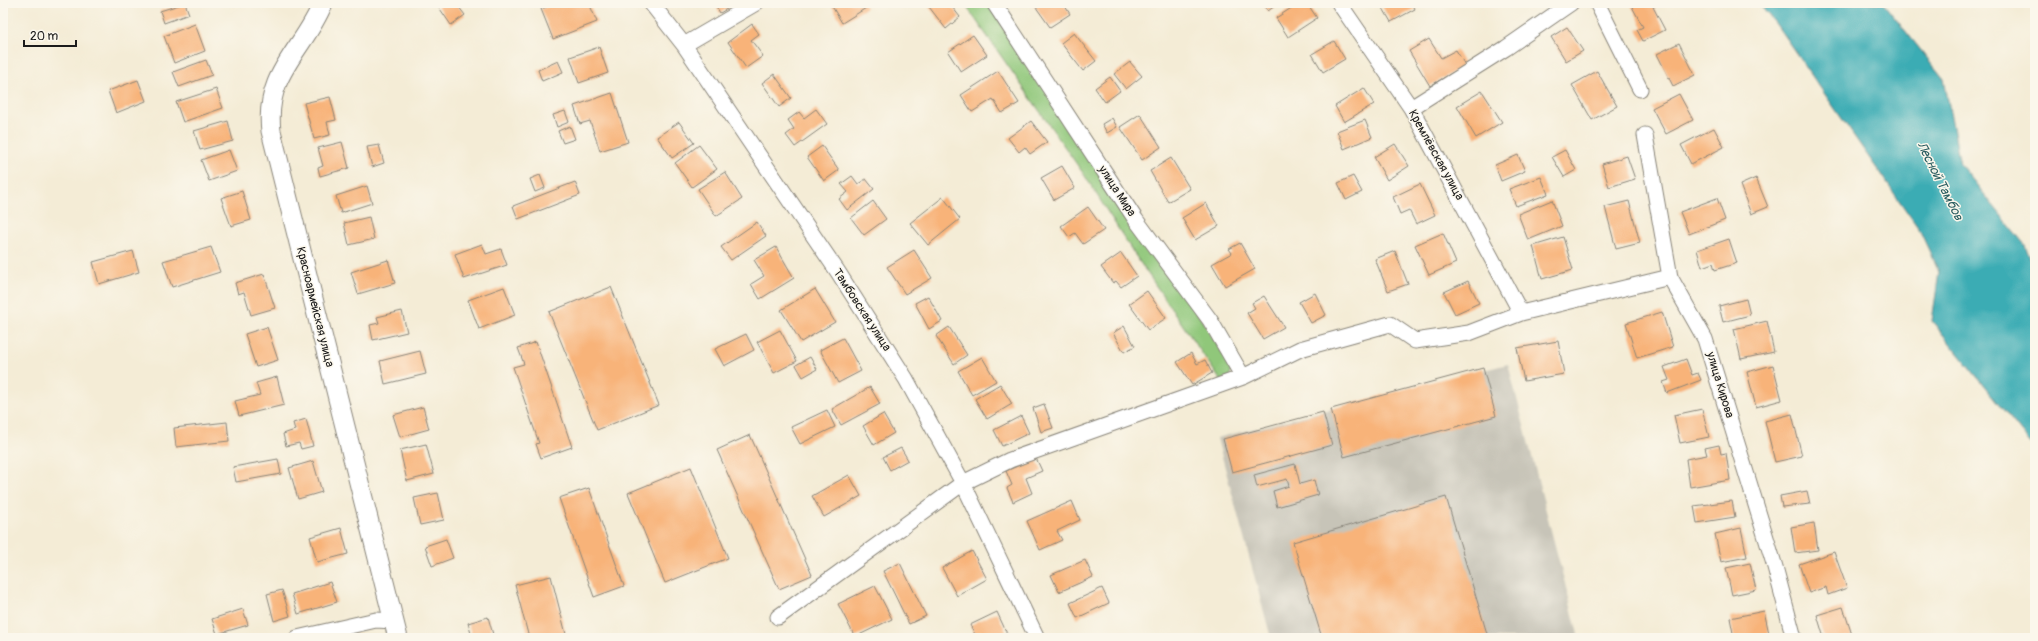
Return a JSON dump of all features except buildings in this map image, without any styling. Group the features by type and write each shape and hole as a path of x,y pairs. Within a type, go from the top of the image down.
{"street":[{"name":"Красноармейская улица","path":"323,3 318,16 284,66 271,100 269,115 271,131 396,630"},
{"name":"Тамбовская улица","path":"651,3 684,46 838,272 906,378 963,483 1037,638"},
{"path":"684,46 756,3"},
{"name":"улица Мира","path":"994,3 1136,220 1210,320 1243,377"},
{"name":"Кремлёвская улица","path":"1339,3 1411,108 1521,313"},
{"path":"1411,108 1506,48 1571,3"},
{"path":"1597,3 1640,89"},
{"name":"улица Кирова","path":"1645,135 1670,277 1706,339 1775,567 1794,638"},
{"path":"778,617 963,483 1010,460 1243,377 1300,350 1390,324 1415,341 1469,333 1521,313 1670,277"},
{"name":"Красноармейская улица","path":"297,638 376,620 396,630"}],"shaded area":[{"path":"1508,364 1579,638 1271,638 1217,438"}],"green space":[{"path":"964,3 987,3 1199,316 1232,368 1230,376 1221,381 1133,252 1085,176"}],"water":[{"name":"Лесной Тамбов","path":"1758,3 1883,3 1944,79 1960,164 2025,245 2035,271 2035,449 1932,321 1939,272 1919,229 1775,23"}]}
